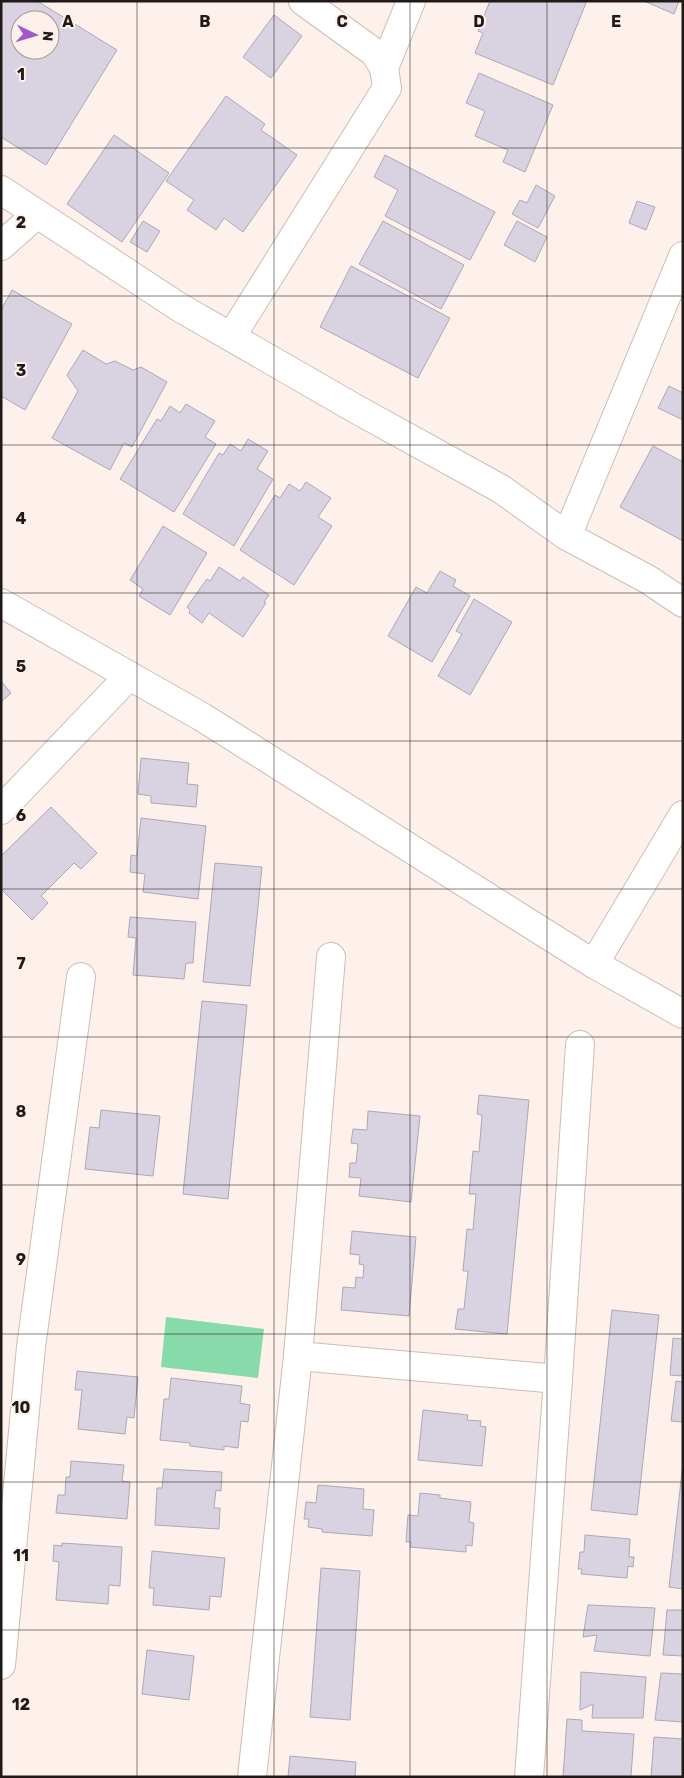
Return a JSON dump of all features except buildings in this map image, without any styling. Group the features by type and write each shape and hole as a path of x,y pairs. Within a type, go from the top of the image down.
{"street":[{"path":"231,337 387,88 384,68 375,53 303,1"},
{"path":"384,68 411,1"},
{"path":"1,190 179,307 356,409 501,489 567,536 649,580 683,603"},
{"path":"1,246 37,214"},
{"path":"567,536 683,256"},
{"path":"1,603 202,717 594,964 683,1014"},
{"path":"1,810 129,676"},
{"path":"594,964 683,815"},
{"path":"252,1777 298,1356 331,957"},
{"path":"1,1665 31,1347 81,977"},
{"path":"529,1777 580,1045"},
{"path":"298,1356 558,1379"}],"green space":[{"path":"166,1317 264,1329 258,1378 161,1367"}]}
